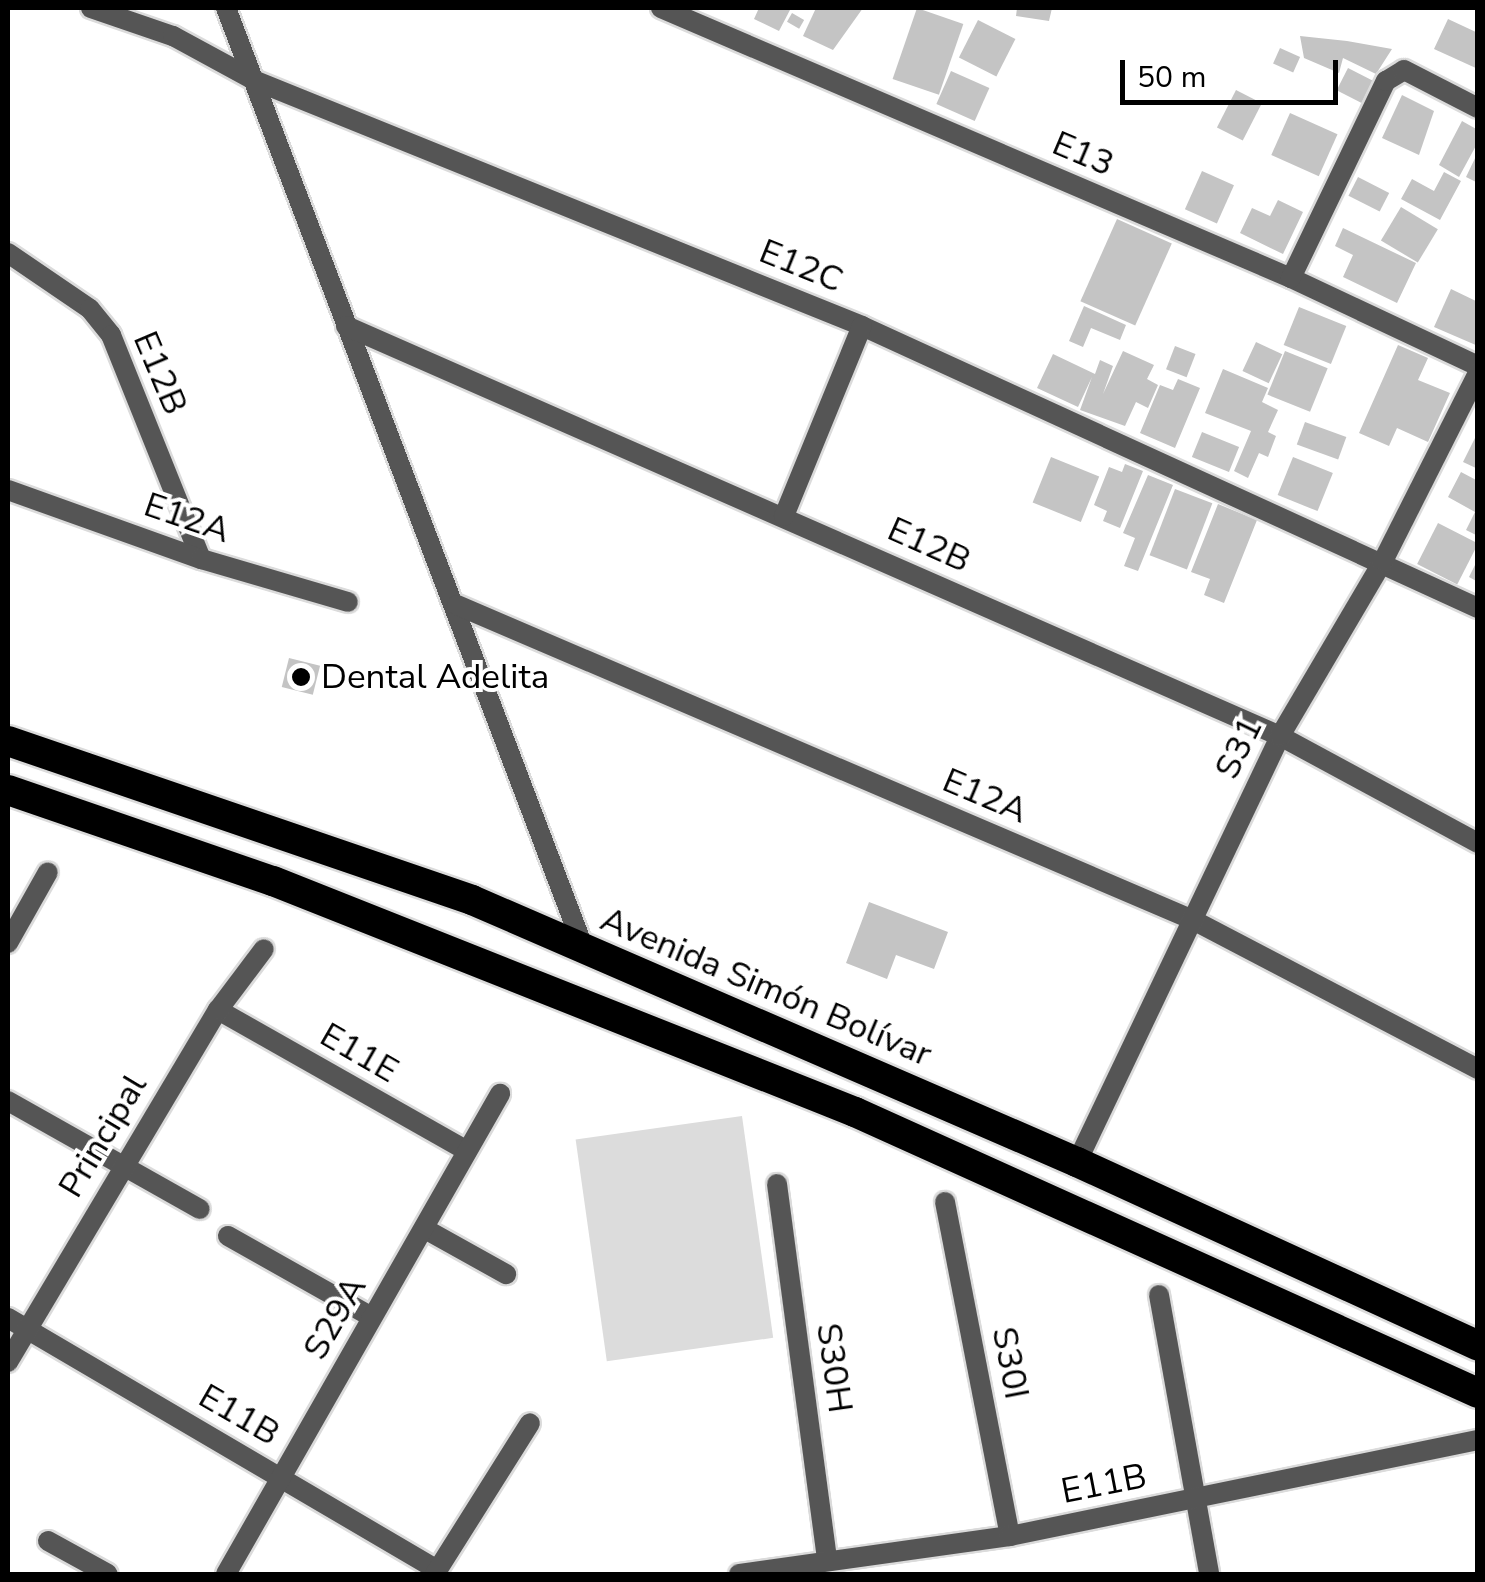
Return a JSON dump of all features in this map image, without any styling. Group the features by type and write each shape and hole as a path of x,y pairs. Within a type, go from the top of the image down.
{"highway":[{"name":"Avenida Simón Bolívar","path":"8,741 472,900 1077,1162 1478,1346"},
{"path":"8,790 273,881 856,1112 1478,1392"}],"street":[{"name":"E12C","path":"91,8 173,36 256,81 862,326 1384,560 1478,608"},
{"path":"226,8 457,605 584,949"},
{"name":"E13","path":"661,8 1291,278 1478,370"},
{"path":"1291,278 1395,73 1404,70 1478,108"},
{"name":"E12B","path":"8,252 90,309 111,335 201,559"},
{"name":"E12B","path":"346,326 1280,736 1478,842"},
{"path":"784,516 862,326"},
{"name":"S31","path":"1077,1162 1280,736 1384,560 1478,370"},
{"name":"E12A","path":"8,490 201,559 348,602"},
{"name":"E12A","path":"457,605 1193,920 1478,1069"},
{"path":"8,943 48,872"},
{"name":"Principal","path":"8,1362 16,1324 122,1166 218,1010 264,949"},
{"name":"E11E","path":"218,1010 467,1152"},
{"name":"S29A","path":"226,1574 500,1094"},
{"path":"8,1101 200,1209"},
{"name":"S30H","path":"777,1184 827,1561"},
{"name":"S30I","path":"945,1202 1010,1536"},
{"path":"424,1229 506,1274"},
{"path":"228,1236 372,1317"},
{"path":"1159,1295 1209,1574"},
{"name":"E11B","path":"16,1324 282,1476 436,1572"},
{"path":"436,1572 530,1423"},
{"name":"E11B","path":"740,1574 1010,1536 1478,1440"},
{"path":"48,1541 108,1574"}],"shaded area":[{"path":"742,1116 773,1338 607,1361 576,1139"}],"building":[{"path":"759,8 791,8 779,31 754,19"},
{"path":"816,8 863,8 833,50 803,36"},
{"path":"917,8 963,24 939,95 893,79"},
{"path":"1017,8 1052,8 1049,21 1016,16"},
{"path":"792,13 804,20 799,29 787,22"},
{"path":"1448,19 1478,33 1478,69 1434,49"},
{"path":"978,20 1015,39 996,76 959,57"},
{"path":"1300,36 1392,49 1376,74 1343,58 1339,73 1304,58"},
{"path":"1280,48 1300,57 1293,72 1273,64"},
{"path":"1348,68 1373,81 1362,103 1337,90"},
{"path":"951,71 989,88 975,121 936,104"},
{"path":"1236,90 1262,103 1243,141 1217,127"},
{"path":"1402,95 1434,111 1419,155 1382,138"},
{"path":"1290,113 1338,134 1319,176 1271,155"},
{"path":"1462,121 1478,130 1478,142 1459,177 1439,165"},
{"path":"1478,152 1478,183 1466,177"},
{"path":"1202,171 1234,185 1217,224 1185,209"},
{"path":"1444,172 1461,181 1440,220 1401,199 1412,179 1434,191"},
{"path":"1358,177 1389,193 1380,212 1348,196"},
{"path":"1278,200 1303,212 1283,254 1240,233 1252,208 1270,216"},
{"path":"1401,207 1438,229 1418,263 1381,240"},
{"path":"1117,219 1172,243 1135,326 1080,301"},
{"path":"1343,228 1416,263 1397,303 1343,277 1353,255 1335,246"},
{"path":"1451,289 1478,302 1478,346 1434,327"},
{"path":"1084,306 1126,325 1120,340 1091,328 1083,347 1069,341"},
{"path":"1299,307 1346,326 1331,364 1284,345"},
{"path":"1256,342 1282,354 1269,383 1242,371"},
{"path":"1398,345 1428,358 1418,380 1450,393 1428,442 1397,428 1389,446 1359,433"},
{"path":"1175,346 1196,354 1187,377 1166,369"},
{"path":"1123,351 1154,365 1147,379 1158,385 1148,408 1136,402 1125,426 1080,410 1092,377 1078,407 1037,388 1053,354 1095,374 1100,360 1113,366 1103,394"},
{"path":"1285,351 1328,368 1310,412 1267,395"},
{"path":"1223,369 1268,388 1262,402 1278,410 1268,432 1276,436 1268,457 1259,453 1248,478 1234,471 1251,431 1205,413"},
{"path":"1178,379 1200,388 1175,448 1140,433 1160,385 1173,390"},
{"path":"1305,422 1346,437 1338,460 1297,445"},
{"path":"1202,432 1239,447 1229,472 1192,457"},
{"path":"1478,432 1478,469 1463,462"},
{"path":"1051,457 1099,476 1081,522 1033,502"},
{"path":"1293,457 1333,473 1318,511 1278,495"},
{"path":"1125,464 1143,471 1120,528 1103,521 1107,511 1094,505 1109,467 1122,472"},
{"path":"1461,472 1478,481 1478,536 1466,530 1475,512 1448,497"},
{"path":"1148,475 1173,485 1138,571 1124,566 1135,538 1123,533"},
{"path":"1175,489 1212,503 1187,570 1150,555"},
{"path":"1218,504 1257,520 1224,603 1204,595 1210,579 1191,572"},
{"path":"1438,523 1478,543 1457,584 1417,564"},
{"path":"1478,559 1478,582 1469,577"},
{"name":"Dental Adelita","path":"289,658 320,666 313,695 282,687"},
{"path":"869,902 948,932 934,969 896,955 887,979 846,963"}],"place":[{"name":"Dental Adelita","path":"301,677"}]}
